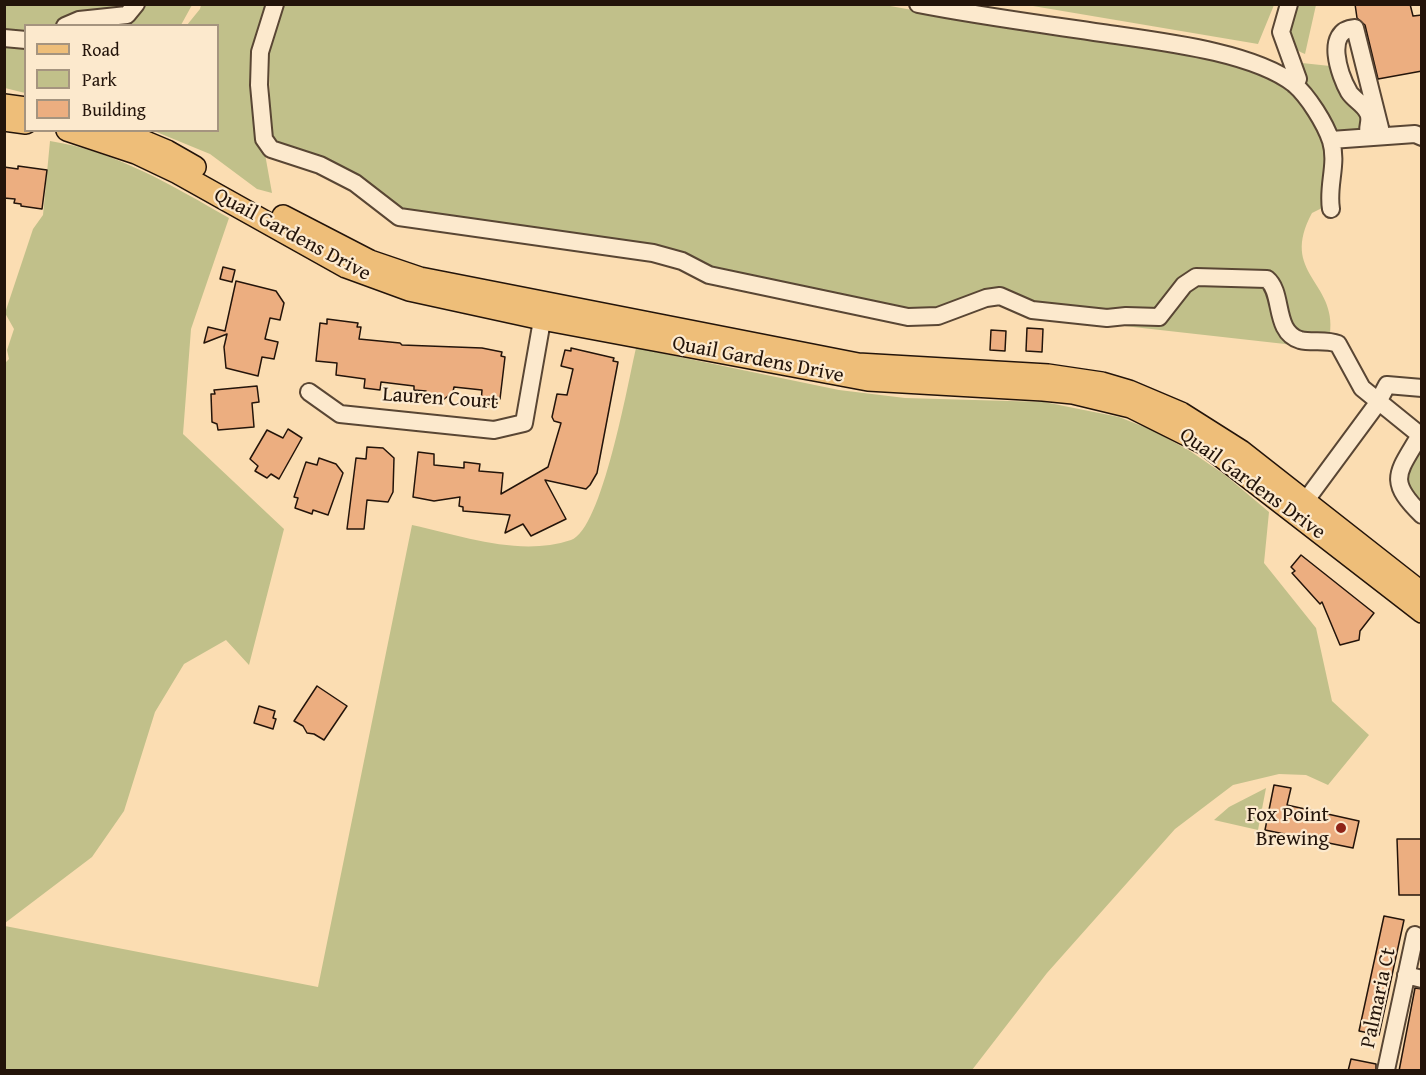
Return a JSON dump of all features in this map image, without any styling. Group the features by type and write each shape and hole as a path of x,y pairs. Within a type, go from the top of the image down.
{"main road":[{"path":"4,105 24,108"},
{"path":"4,120 24,123"},
{"name":"Quail Gardens Drive","path":"73,132 136,153 167,168 315,251 380,281 443,298 543,310"},
{"name":"Quail Gardens Drive","path":"122,132 167,151 330,242 370,261 420,278 543,310 868,380 1043,390 1099,398 1131,407 1205,444 1301,507 1422,593"},
{"name":"Quail Gardens Drive","path":"1301,507 1422,612"}],"street":[{"path":"70,24 79,20 128,15 136,4"},
{"path":"275,4 260,52 259,85 264,139 271,149 320,165 355,183 399,217 653,253 682,261 709,275 908,317 938,316 986,298 1000,296 1032,310 1107,318 1160,317 1184,285 1196,277 1267,279 1273,284 1282,321 1290,333 1300,340 1338,344 1362,388 1420,435 1401,467 1398,484 1400,493 1422,514"},
{"path":"918,4 976,16 1017,19 1176,44 1242,61 1275,73 1295,85 1316,113 1331,140 1334,161 1331,208"},
{"path":"1289,4 1281,32 1298,79 1295,85"},
{"path":"1355,28 1380,128 1373,136 1367,130 1370,117 1367,109 1350,93 1336,62 1338,40 1350,29 1355,28"},
{"path":"4,38 24,40"},
{"path":"1331,140 1415,134 1422,137"},
{"name":"Lauren Court","path":"309,392 340,414 494,430 524,423 543,310"},
{"path":"1301,507 1379,401 1387,385 1422,388"},
{"name":"Palmaria Ct","path":"1386,1071 1414,977 1415,935"}],"green space":[{"path":"878,4 999,26 1212,57 1257,71 1294,93 1314,118 1323,146 1326,176 1324,207 1312,213 1304,234 1302,250 1305,264 1326,301 1330,316 1330,334 1301,348 1285,344 1053,318 1002,296 944,310 912,313 708,270 405,214 282,148 270,138 269,42 281,5"},
{"path":"4,5 192,5 182,24 24,24 24,93 5,88"},
{"path":"201,5 272,5 258,34 265,154 272,193 257,189 210,154 156,132 219,132 219,24 188,24"},
{"path":"1027,5 1274,5 1258,44"},
{"path":"1296,5 1316,5 1305,54 1293,46 1290,40 1290,26"},
{"path":"1299,64 1330,66 1363,111 1363,128 1335,133 1305,88"},
{"path":"50,141 120,161 165,182 229,218 191,329 183,434 284,529 249,665 226,640 184,664 155,712 124,811 92,857 5,923 4,364 9,359 7,350 14,329 5,313 33,229 43,215"},
{"path":"636,348 839,390 905,398 1044,402 1119,417 1152,430 1190,451 1225,475 1269,512 1264,563 1316,628 1332,701 1369,735 1328,785 1306,775 1279,774 1233,785 1175,829 1047,973 972,1070 5,1070 5,926 318,987 412,525 512,546 552,545 571,540 582,530 593,511 603,484"},
{"path":"1421,445 1421,506 1402,480"},
{"path":"1266,788 1258,830 1214,820 1229,807"}],"building":[{"path":"1355,4 1410,4 1413,16 1422,15 1422,71 1378,79 1365,25 1357,18"},
{"path":"18,166 47,170 42,209 21,206 21,204 14,203 15,199 4,198 4,167 18,169"},
{"path":"223,267 235,270 232,282 220,279"},
{"path":"236,281 276,291 284,303 280,320 270,318 265,339 278,342 274,359 262,357 258,376 226,368 224,347 227,334 204,343 208,327 225,331"},
{"path":"327,319 358,323 357,327 361,327 359,339 402,345 482,348 502,352 501,356 505,357 500,399 497,399 497,405 481,403 482,390 454,387 453,392 443,400 425,398 426,391 414,390 414,386 381,382 380,390 364,388 365,379 336,375 337,363 316,361 320,323 327,324"},
{"path":"1027,328 1043,329 1042,352 1026,351"},
{"path":"991,330 1006,331 1005,351 990,350"},
{"path":"571,348 614,358 613,361 618,362 597,473 590,485 586,489 545,480 566,519 531,536 523,524 505,533 510,515 463,511 463,507 459,506 460,497 434,501 413,497 418,452 434,454 434,465 464,468 464,462 480,464 479,471 503,473 501,494 548,467 561,423 554,421 552,417 557,394 567,395 573,369 561,366 565,350 571,351"},
{"path":"257,386 259,402 252,403 254,427 218,430 217,424 212,422 211,394 215,394 214,390"},
{"path":"288,429 302,438 279,479 271,474 267,478 255,471 258,466 250,459 267,430 283,438"},
{"path":"367,447 383,448 394,458 393,492 388,502 367,500 364,529 347,529 356,458 366,459"},
{"path":"319,458 336,464 343,473 328,515 313,510 312,514 295,508 298,498 294,497 306,462 317,465"},
{"path":"1301,555 1374,613 1360,631 1359,640 1340,645 1322,602 1320,604 1292,573 1295,571 1291,567"},
{"path":"317,686 347,706 324,740 307,733 303,726 294,721"},
{"path":"259,706 275,711 273,718 276,719 273,729 254,723"},
{"path":"1274,785 1291,788 1287,805 1359,821 1353,848 1265,830"},
{"path":"1397,839 1422,839 1422,895 1399,895"},
{"path":"1384,916 1404,920 1379,1035 1359,1031"},
{"path":"1415,988 1422,989 1422,1071 1399,1071"},
{"path":"1351,1059 1376,1064 1376,1071 1348,1071"}],"place":[{"name":"Fox Point Brewing","path":"1341,828"}]}
